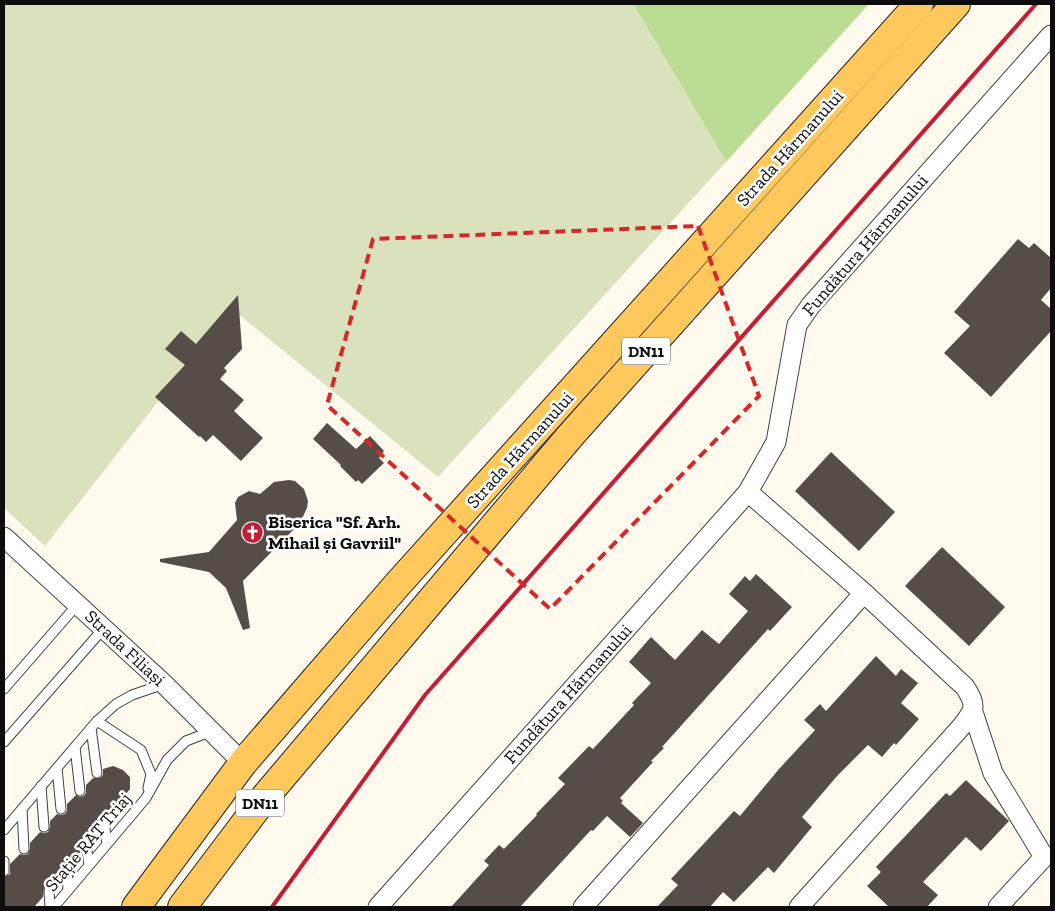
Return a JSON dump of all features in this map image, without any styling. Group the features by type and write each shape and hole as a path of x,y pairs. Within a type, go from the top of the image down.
{"main road":[{"name":"Strada Hărmanului","path":"136,907 243,763 398,585 919,4"},
{"name":"Strada Hărmanului","path":"182,907 265,797 571,435 956,4"},
{"path":"158,907 231,808 243,763"}],"street":[{"name":"Fundătura Hărmanului","path":"388,904 748,492 776,442 797,325 811,304 1051,35"},
{"path":"748,492 864,592 966,687 973,700 973,712 993,773 1044,857 998,907"},
{"name":"Strada Filiași","path":"4,537 164,684 243,763"},
{"path":"583,907 864,592"},
{"path":"799,907 973,712"}],"lane":[{"path":"4,689 77,605"},
{"path":"4,742 104,628"},
{"path":"4,830 94,724 116,704 132,695 164,684"},
{"path":"94,724 97,773"},
{"name":"Stație RAT Triaj","path":"94,724 141,750 151,774 146,798"},
{"name":"Stație RAT Triaj","path":"54,907 146,798 167,760 186,741 212,731"},
{"path":"75,747 80,791"},
{"path":"57,768 61,809"},
{"path":"41,786 44,827"},
{"path":"22,809 24,849"},
{"path":"104,821 107,844"},
{"path":"86,844 89,865"},
{"path":"4,860 4,871"},
{"path":"66,869 68,890"},
{"path":"49,891 50,907"}],"highlighted area":[{"path":"698,226 759,396 550,609 327,405 373,239"}],"green space":[{"path":"4,4 633,4 726,162 438,477 231,308 45,546 4,508"},
{"path":"633,4 869,4 726,162"}],"building":[{"path":"1018,239 1029,248 1034,243 1051,258 1051,288 1041,300 1051,309 1051,331 991,397 944,353 970,326 954,312"},
{"path":"238,295 242,349 224,368 227,371 220,379 244,400 234,411 263,438 241,461 213,435 206,442 199,437 155,397 185,365 165,349 181,331 196,344"},
{"path":"327,423 356,449 370,436 384,451 379,458 384,463 362,484 358,480 356,482 313,439"},
{"path":"831,452 895,512 859,551 795,491"},
{"path":"295,481 304,489 308,501 307,508 300,523 243,581 250,628 243,630 226,588 209,572 160,562 160,559 209,552 237,520 235,503 238,497 249,491 260,494 274,482"},
{"path":"942,547 1005,607 969,646 905,586"},
{"path":"756,574 792,607 770,631 768,629 662,747 664,748 651,761 653,762 620,798 623,801 621,803 643,823 630,837 607,816 593,831 591,830 520,907 451,907 489,865 484,861 499,845 504,849 565,784 558,778 589,746 593,749 634,705 632,703 651,683 629,662 651,637 675,660 702,630 719,644 748,611 729,594 745,576 750,581"},
{"path":"876,656 896,676 901,669 918,683 901,703 919,719 896,745 894,743 882,757 868,745 838,775 802,817 812,827 774,873 768,867 734,902 723,892 710,907 657,907 678,885 671,879 734,811 740,816 815,730 804,720 820,704 826,711"},
{"path":"113,766 123,770 130,777 130,789 108,817 100,816 98,821 99,829 90,839 82,839 80,844 81,851 71,864 66,863 62,866 61,876 52,886 48,885 44,888 43,897 34,907 4,907 4,877 10,874 10,864 20,854 28,854 30,843 40,832 48,832 50,821 57,814 65,814 67,804 76,795 84,796 86,785 93,778 100,778 103,775 103,769"},
{"path":"966,780 1009,821 981,851 966,837 923,882 938,895 927,907 889,907 867,886 881,872 876,867 946,793 950,796"}],"railway":[{"path":"272,907 425,695 1036,4"}],"place":[{"name":"Biserica \"Sf. Arh. Mihail și Gavriil\"","path":"252,532"}]}
